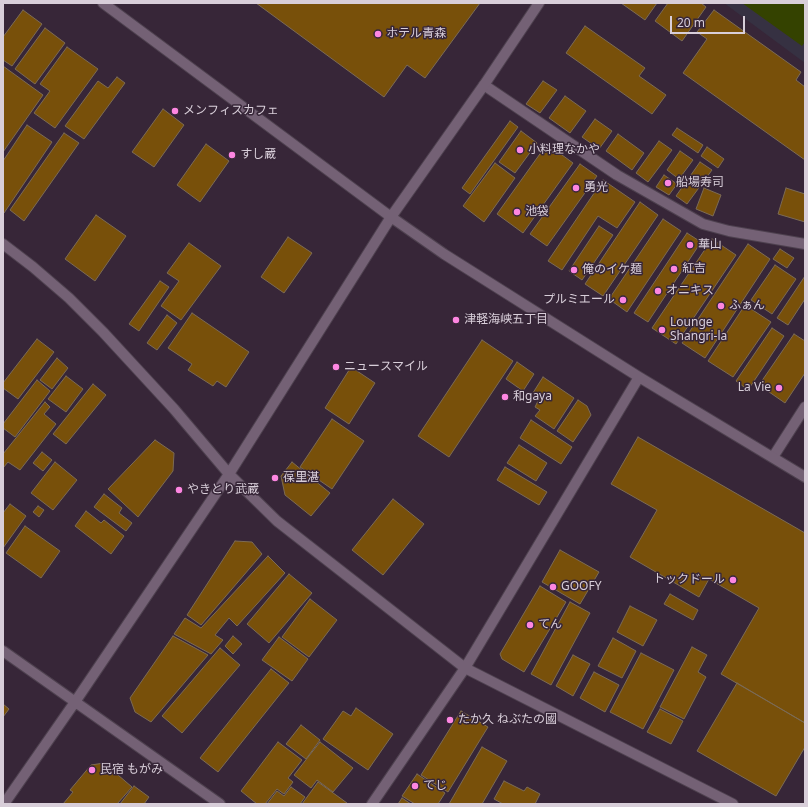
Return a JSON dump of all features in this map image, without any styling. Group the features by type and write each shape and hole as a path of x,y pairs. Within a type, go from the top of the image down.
{"street":[{"path":"103,3 391,217 444,254 638,377 805,477"},
{"path":"4,804 75,702 229,474 391,217 484,85 539,3"},
{"path":"484,85 617,175 703,224 729,231 805,244"},
{"path":"3,244 34,268 74,303 174,409 229,474 277,521 465,668 733,804"},
{"path":"372,804 465,668 638,377"},
{"path":"773,457 805,406"},
{"path":"3,652 220,804"}],"shaded area":[{"path":"724,3 805,3 805,63"}],"green space":[{"path":"742,3 805,3 805,42 802,46"}],"building":[{"name":"ホテル青森","path":"256,3 480,3 425,78 407,65 384,97"},
{"path":"621,3 657,3 645,20"},
{"path":"668,3 701,3 706,7 682,41 655,21"},
{"path":"23,10 42,24 12,66 3,60 3,37"},
{"path":"714,10 801,72 796,80 805,87 805,160 683,73 707,39 697,32"},
{"path":"585,26 645,68 639,76 666,95 652,114 566,53"},
{"path":"45,28 65,43 35,84 15,69"},
{"path":"67,47 98,69 55,128 34,113 50,91 40,84"},
{"path":"3,66 43,95 3,152"},
{"path":"117,77 125,83 84,139 65,126 98,81 108,88"},
{"path":"543,81 557,90 540,113 526,104"},
{"path":"565,96 586,111 570,133 549,118"},
{"path":"163,109 184,125 154,167 132,152"},
{"path":"595,119 612,131 599,149 582,137"},
{"path":"510,121 518,127 470,194 462,188"},
{"path":"27,125 52,142 4,213 3,161"},
{"path":"677,128 703,145 698,153 672,135"},
{"path":"521,131 537,143 515,173 499,162"},
{"path":"64,133 79,143 24,221 10,210"},
{"path":"618,134 644,153 632,170 606,151"},
{"path":"659,141 672,150 648,182 636,173"},
{"path":"206,144 229,161 200,202 177,185"},
{"path":"547,144 573,163 523,233 497,214"},
{"path":"707,147 724,159 718,168 701,156"},
{"path":"680,151 693,160 679,179 667,170"},
{"path":"700,162 712,170 687,204 676,196"},
{"path":"495,163 515,178 484,222 463,206"},
{"path":"580,164 597,176 547,246 530,234"},
{"path":"664,175 677,184 669,195 656,187"},
{"path":"603,180 635,202 617,228 598,216 562,270 548,261"},
{"path":"704,188 721,195 713,216 696,209"},
{"path":"786,188 805,194 805,222 778,214"},
{"path":"640,202 658,215 603,296 585,284"},
{"path":"96,215 126,236 95,281 65,259"},
{"path":"663,219 681,231 627,312 609,299"},
{"path":"599,226 613,235 582,280 569,271"},
{"path":"687,233 701,242 648,322 634,313"},
{"path":"288,237 312,253 284,293 261,277"},
{"path":"712,239 736,255 676,344 652,328"},
{"path":"189,243 221,266 181,320 161,306 179,281 167,273"},
{"path":"748,244 770,259 705,358 682,343"},
{"path":"780,249 794,258 787,268 773,259"},
{"path":"775,265 796,279 772,314 751,300"},
{"path":"805,276 805,299 788,325 777,318"},
{"path":"160,281 169,287 139,331 129,324"},
{"path":"745,305 771,322 733,377 708,361"},
{"path":"192,313 249,352 226,387 217,381 213,386 188,370 192,364 168,348"},
{"path":"167,315 177,323 157,350 147,343"},
{"path":"772,328 784,336 748,390 736,381"},
{"path":"794,334 805,341 805,373 785,403 759,385"},
{"path":"37,339 54,352 18,399 3,388 3,383"},
{"path":"482,340 513,361 449,457 418,436"},
{"path":"57,358 68,368 52,389 40,380"},
{"path":"517,362 534,374 523,391 506,379"},
{"path":"351,367 375,383 349,424 325,408"},
{"path":"66,376 83,389 66,412 48,399"},
{"path":"543,377 574,398 554,429 535,416 540,410 535,407 538,401 531,396"},
{"path":"37,380 50,391 15,437 3,428 3,424"},
{"path":"93,384 106,395 66,444 53,434"},
{"path":"578,400 587,406 591,415 573,442 557,431"},
{"path":"45,402 50,407 44,414 56,424 20,470 8,462 3,468 3,454"},
{"path":"332,419 364,441 332,489 300,467"},
{"path":"531,420 572,447 561,464 520,438"},
{"path":"638,437 805,533 805,723 721,674 759,608 709,579 699,597 630,557 657,510 611,484"},
{"path":"155,440 174,453 173,471 138,517 108,489"},
{"path":"519,445 547,463 536,481 507,463"},
{"path":"42,452 52,460 43,471 33,463"},
{"path":"55,462 77,480 53,510 31,493"},
{"path":"292,462 330,493 311,516 285,495 281,476"},
{"path":"505,467 547,492 539,505 497,480"},
{"path":"104,494 122,508 119,513 132,523 126,531 94,507"},
{"path":"393,499 424,524 383,575 352,550"},
{"path":"10,504 26,516 3,548 3,513"},
{"path":"38,506 44,510 39,517 33,512"},
{"path":"86,511 101,523 104,520 124,536 111,554 75,526"},
{"path":"25,526 60,551 41,578 6,553"},
{"path":"235,541 252,542 262,554 201,625 187,615"},
{"path":"560,550 599,572 580,604 542,582"},
{"path":"268,556 285,573 237,626 229,618 215,635 223,640 211,654 174,634 185,618 201,628"},
{"path":"289,574 312,593 269,643 247,624"},
{"path":"540,586 566,602 524,672 502,659 500,654"},
{"path":"670,594 698,610 693,620 664,604"},
{"path":"310,599 337,620 309,657 282,637"},
{"path":"570,602 590,613 551,685 531,674"},
{"path":"630,606 657,620 643,646 617,632"},
{"path":"173,636 208,655 151,722 135,712 130,698"},
{"path":"233,636 242,644 233,654 225,646"},
{"path":"279,637 308,659 292,681 262,660"},
{"path":"613,638 636,651 622,678 598,666"},
{"path":"692,647 707,655 698,672 706,677 684,719 660,707"},
{"path":"220,648 240,665 182,733 162,716"},
{"path":"641,653 674,670 643,729 610,712"},
{"path":"573,655 590,664 573,696 556,686"},
{"path":"271,669 289,683 218,772 200,758"},
{"path":"594,672 619,685 605,712 580,698"},
{"path":"737,683 805,723 805,747 776,796 697,751"},
{"path":"3,704 9,709 3,717"},
{"path":"356,708 393,734 368,770 323,739 343,711 351,716"},
{"path":"660,709 683,721 671,744 647,732"},
{"path":"461,711 488,727 448,792 421,775"},
{"path":"301,725 320,740 306,759 286,744"},
{"path":"278,742 302,760 288,778 293,782 284,794 277,789 265,804 257,804 241,791"},
{"path":"320,742 353,768 333,792 317,780 311,788 294,775"},
{"path":"482,747 507,761 482,804 449,804"},
{"path":"104,763 132,787 117,804 63,804 73,792 70,790 91,765"},
{"path":"417,774 445,793 438,804 415,804 402,796"},
{"path":"504,781 524,791 527,787 540,794 535,804 503,804 494,799"},
{"path":"318,782 347,803 347,804 302,804"},
{"path":"134,786 149,797 144,804 120,804"},
{"path":"291,787 305,797 300,804 267,804 277,791 284,796"},
{"path":"402,798 411,804 398,804"}],"place":[{"name":"ホテル青森","path":"378,34"},
{"name":"メンフィスカフェ","path":"175,111"},
{"name":"小料理なかや","path":"520,150"},
{"name":"すし蔵","path":"232,155"},
{"name":"船場寿司","path":"668,183"},
{"name":"勇光","path":"576,188"},
{"name":"池袋","path":"517,212"},
{"name":"華山","path":"690,245"},
{"name":"紅吉","path":"674,269"},
{"name":"俺のイケ麺","path":"574,270"},
{"name":"オニキス","path":"658,291"},
{"name":"プルミエール","path":"623,300"},
{"name":"ふぁん","path":"721,306"},
{"name":"津軽海峡五丁目","path":"456,320"},
{"name":"Lounge Shangri-la","path":"662,330"},
{"name":"ニュースマイル","path":"336,367"},
{"name":"La Vie","path":"779,388"},
{"name":"和gaya","path":"505,397"},
{"name":"葆里湛","path":"275,478"},
{"name":"やきとり武蔵","path":"179,490"},
{"name":"トックドール","path":"733,580"},
{"name":"GOOFY","path":"553,587"},
{"name":"てん","path":"530,625"},
{"name":"たか久 ねぶたの國","path":"450,720"},
{"name":"民宿 もがみ","path":"92,770"},
{"name":"てじ","path":"415,786"}]}
